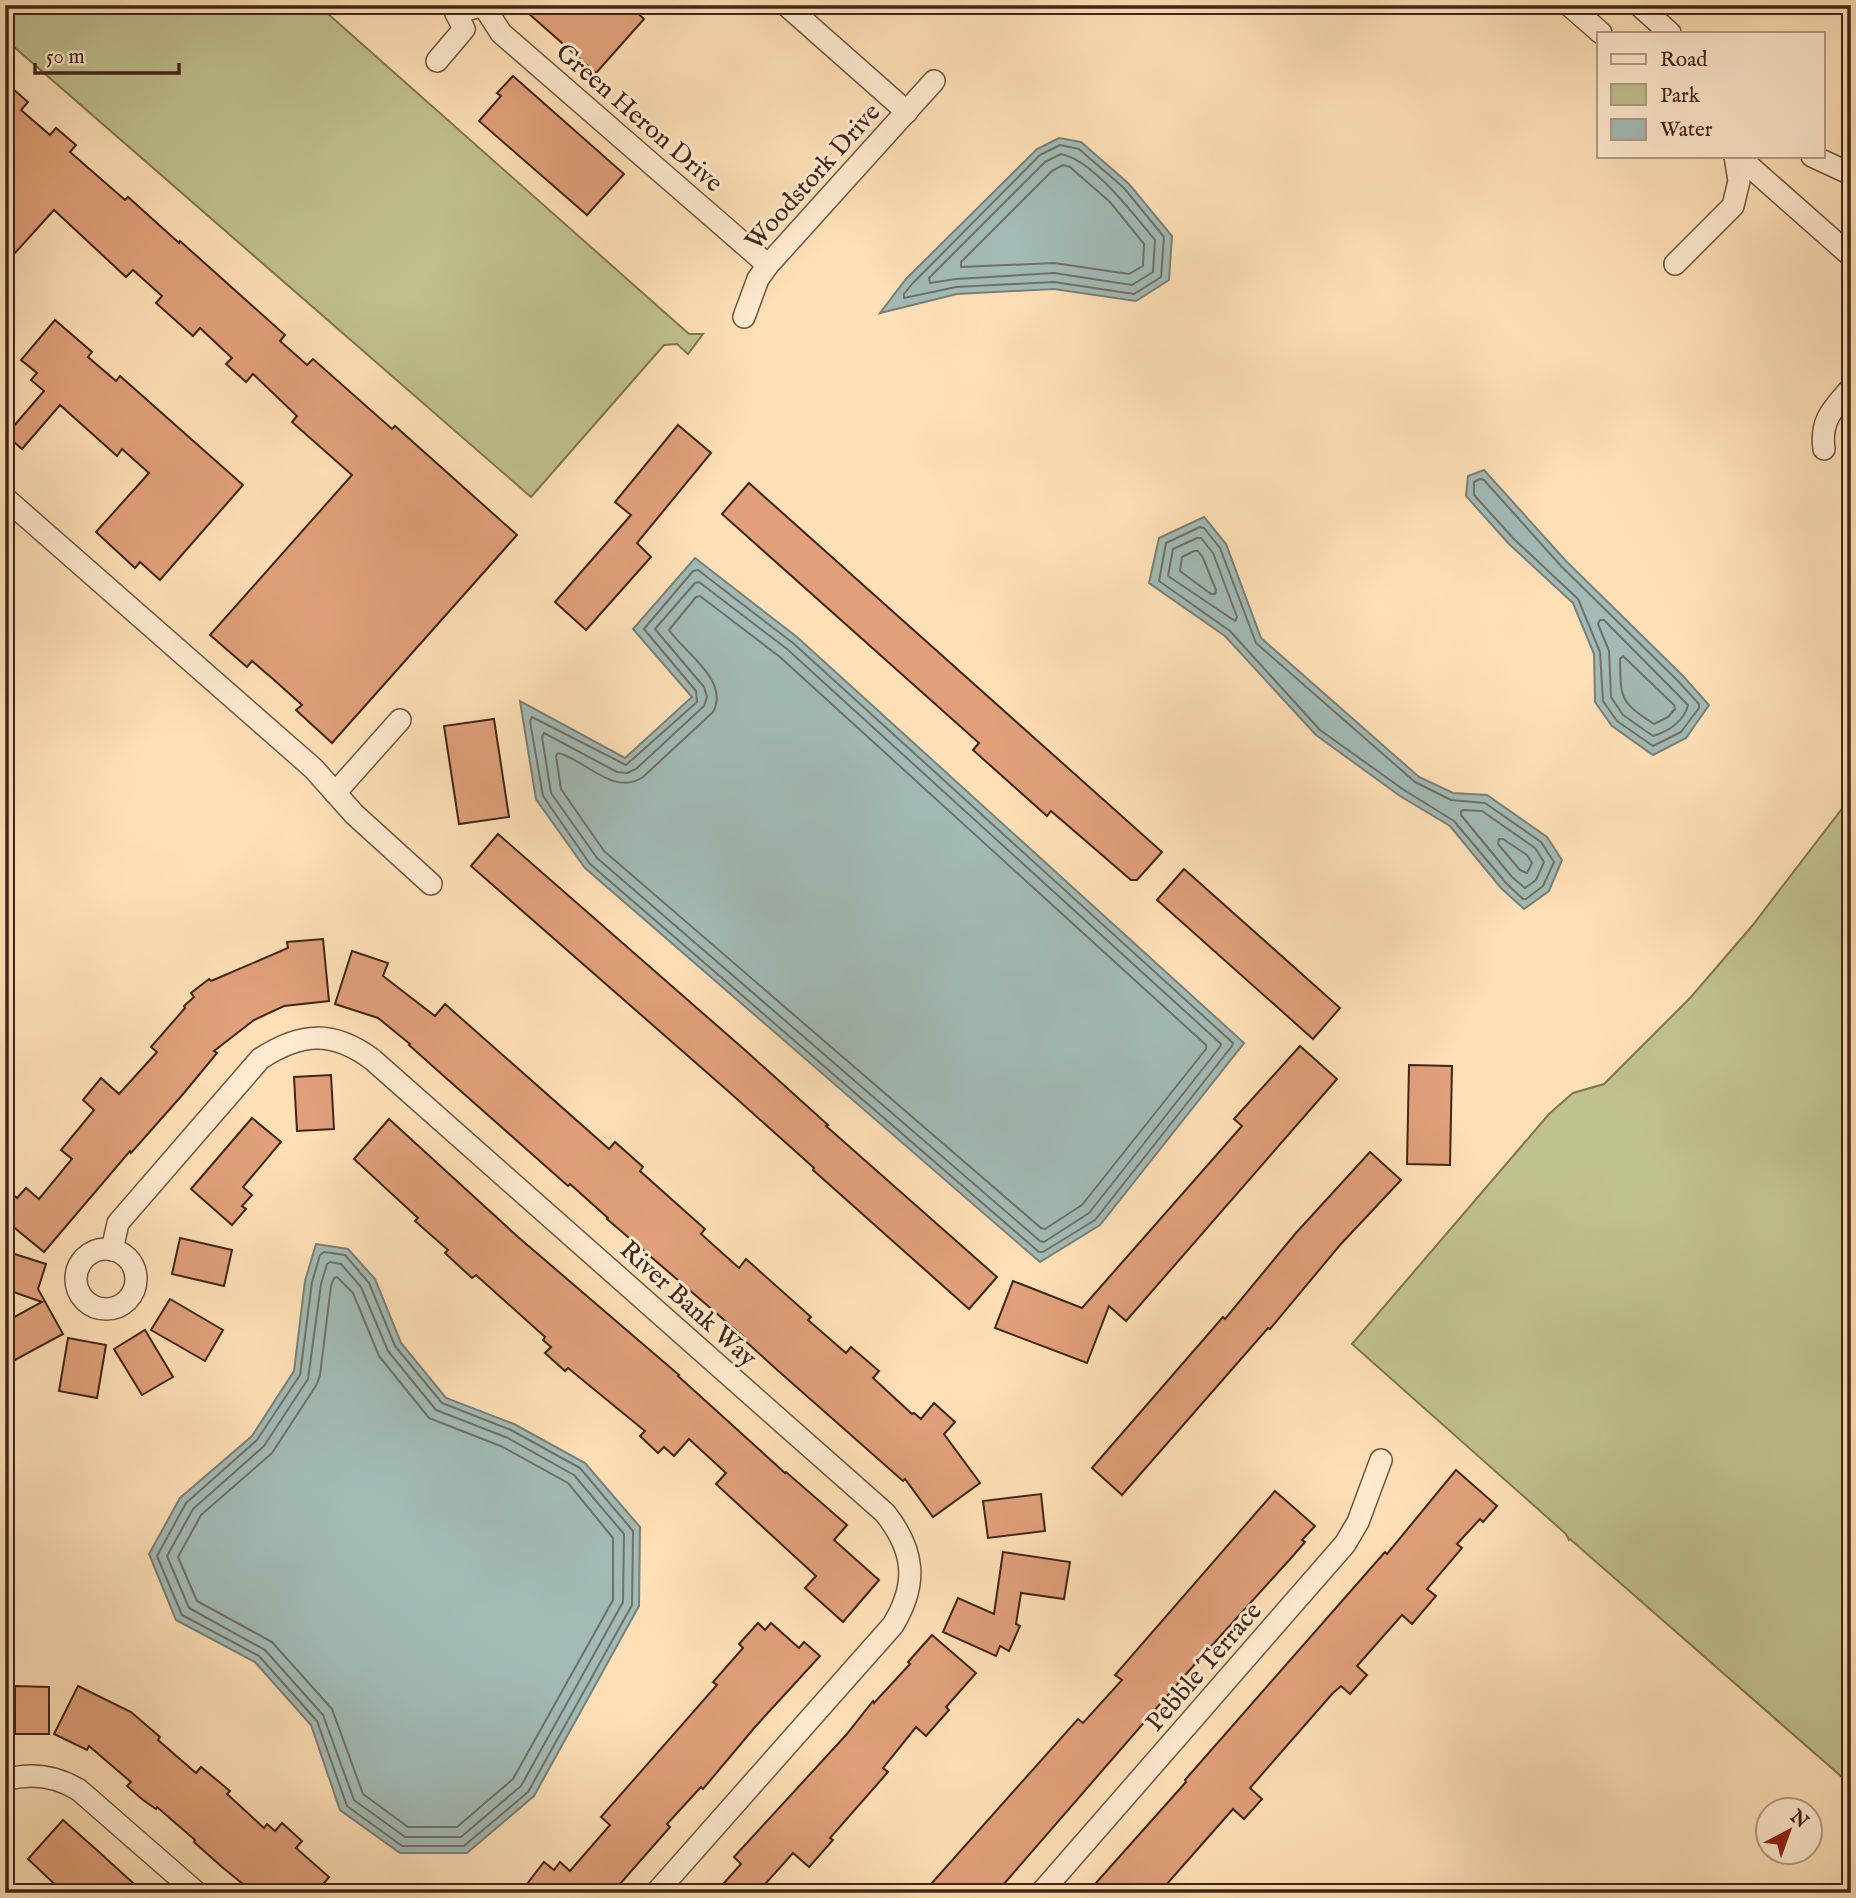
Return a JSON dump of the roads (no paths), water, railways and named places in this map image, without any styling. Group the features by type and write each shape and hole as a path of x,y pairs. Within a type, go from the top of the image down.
{"street":[{"path":"436,61 464,29 456,9 483,5"},
{"name":"Green Heron Drive","path":"483,5 501,33 768,265"},
{"path":"786,5 907,112"},
{"path":"1569,5 1600,32"},
{"path":"1639,5 1669,32"},
{"name":"Woodstork Drive","path":"744,317 758,279 768,265 934,81"},
{"path":"1675,264 1733,206 1740,181 1737,158"},
{"path":"1739,158 1851,256"},
{"path":"1816,158 1851,174"},
{"path":"1824,449 1822,434 1825,421 1851,388"},
{"path":"5,498 314,769 354,814 431,884"},
{"path":"335,793 400,720"},
{"name":"River Bank Way","path":"112,1250 118,1223 260,1059 279,1047 298,1040 316,1037 338,1041 357,1048 373,1060 885,1513 899,1531 907,1549 910,1569 903,1609 893,1625 656,1893"},
{"name":"Pebble Terrace","path":"1041,1893 1345,1544 1358,1522 1381,1460"},
{"path":"5,1780 40,1775 67,1782 197,1893"}],"water":[{"path":"1059,138 1081,142 1129,184 1172,236 1169,280 1136,301 1054,289 957,294 880,313 906,279 1037,149"},
{"path":"1484,470 1566,561 1709,705 1686,738 1653,755 1612,726 1595,702 1594,654 1573,603 1509,544 1466,496 1468,476"},
{"path":"1204,517 1226,544 1261,638 1419,777 1453,793 1487,795 1547,837 1562,860 1549,891 1524,909 1501,888 1450,826 1400,796 1316,735 1225,636 1149,583 1159,538"},
{"path":"695,558 797,637 1244,1043 1100,1225 1040,1262 585,868 536,799 520,701 625,758 692,697 633,629"},
{"path":"316,1244 348,1249 375,1279 401,1343 446,1398 514,1424 585,1463 640,1527 639,1606 534,1796 467,1853 400,1853 340,1810 311,1725 255,1662 176,1620 149,1554 180,1498 252,1436 294,1371 305,1281"}]}
